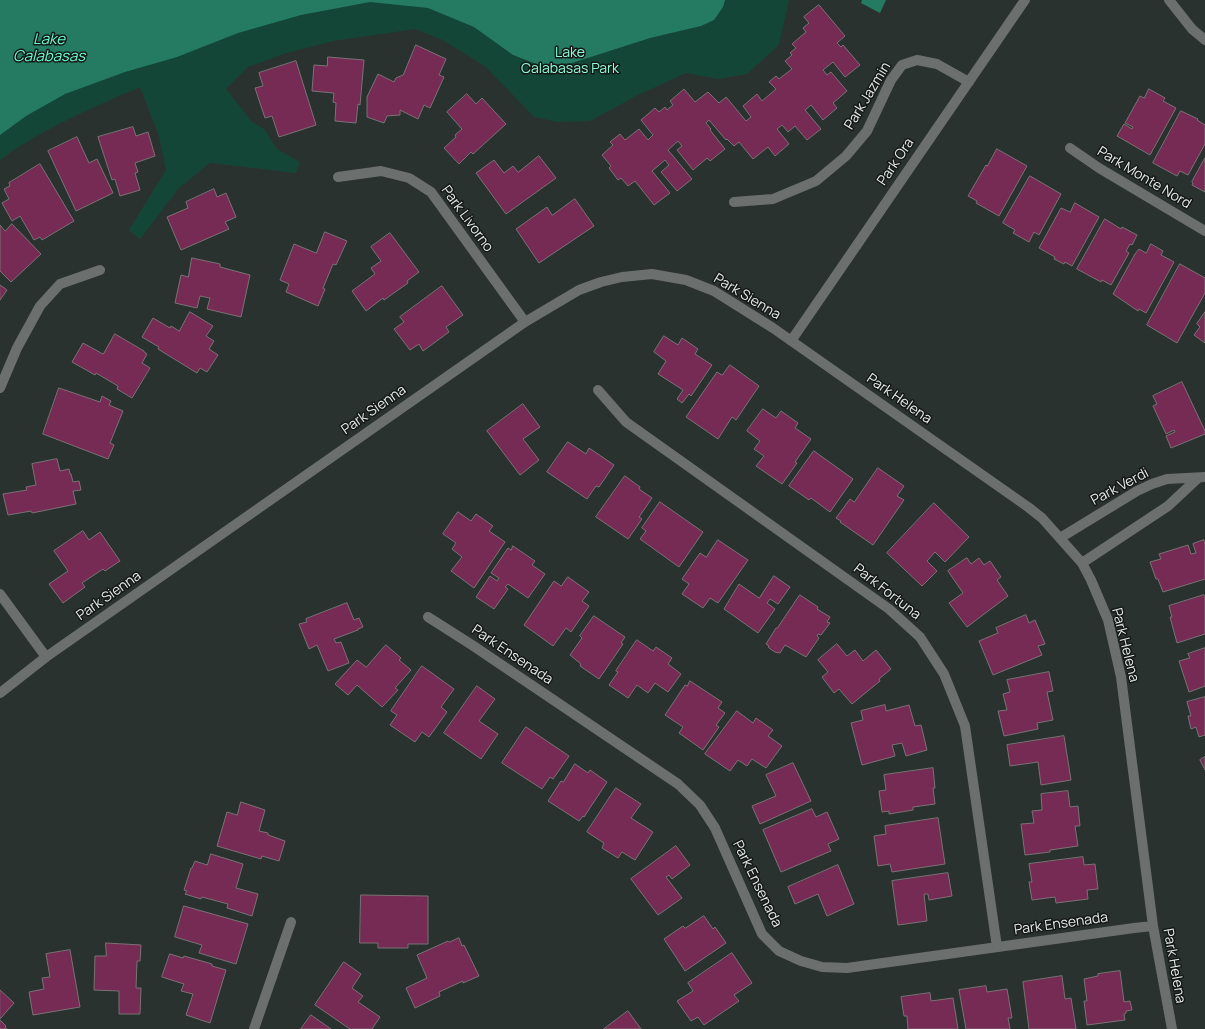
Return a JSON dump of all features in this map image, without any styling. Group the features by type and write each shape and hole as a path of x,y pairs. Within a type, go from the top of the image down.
{"street":[{"name":"Park Ora","path":"791,341 1024,0"},
{"path":"1169,0 1192,29 1205,40"},
{"name":"Park Jazmin","path":"734,202 773,200 816,181 846,156 867,130 891,80 902,66 917,60 937,64 969,82"},
{"name":"Park Monte Nord","path":"1070,148 1098,168 1205,231"},
{"name":"Park Livorno","path":"338,177 381,171 409,178 431,192 525,322"},
{"path":"0,388 17,348 40,306 60,284 100,270"},
{"name":"Park Sienna","path":"0,693 46,657 525,322 579,290 601,282 622,277 652,274 686,280 714,291 791,341"},
{"name":"Park Helena","path":"791,341 1028,507 1042,518 1082,563 1108,620 1121,677 1153,926 1172,1029"},
{"name":"Park Fortuna","path":"598,390 626,422 889,609 920,637 944,674 965,726 997,947"},
{"name":"Park Verdi","path":"1060,538 1130,495 1152,484 1167,479 1201,477"},
{"name":"Park Verdi","path":"1082,563 1168,506 1201,477"},
{"path":"0,594 46,657"},
{"name":"Park Ensenada","path":"428,617 678,784 700,805 715,828 762,934 779,951 801,961 822,967 847,968 1153,926"},
{"path":"254,1029 291,922"}],"green space":[{"name":"Lake Calabasas Park","path":"0,0 789,0 779,45 747,74 718,79 686,73 638,95 590,121 559,122 534,117 486,67 443,40 415,29 333,41 283,54 248,67 226,89 252,122 264,129 277,149 300,162 296,173 210,163 179,188 140,239 129,230 166,170 159,136 140,87 51,128 0,160"}],"water":[{"name":"Lake Calabasas","path":"0,0 725,0 723,7 714,20 701,26 650,38 572,63 539,65 513,55 474,27 428,8 370,2 301,15 238,33 177,57 125,72 65,94 26,116 0,135"},
{"path":"862,0 886,0 880,13 861,3"}],"building":[{"path":"819,5 845,36 837,43 841,47 843,45 860,65 845,77 833,62 823,70 827,75 831,72 847,91 833,103 837,108 823,120 811,105 805,110 821,129 807,140 795,126 788,132 782,125 777,129 789,144 775,156 768,147 753,159 739,142 734,146 727,139 726,140 709,120 706,123 725,149 710,161 707,158 693,170 677,150 682,146 678,141 668,150 692,179 677,191 661,172 669,165 665,160 652,171 670,193 654,205 635,181 628,186 621,178 618,180 609,168 611,166 602,155 613,145 610,142 620,134 625,140 639,129 648,140 653,135 641,120 655,108 659,112 665,107 667,110 673,105 670,101 684,89 695,102 708,92 719,103 726,97 746,121 751,117 743,106 757,94 762,101 776,89 769,82 776,76 779,79 792,69 785,61 792,55 790,53 796,48 792,44 806,32 803,28 809,23 804,17"},
{"path":"416,45 446,59 439,75 444,77 430,108 424,105 418,119 400,110 400,115 387,116 384,123 367,117 367,97 378,74 394,82 396,78 403,75"},
{"path":"328,57 364,60 360,105 358,104 356,123 335,121 336,103 333,102 334,93 312,91 314,65 327,66"},
{"path":"296,61 316,125 279,137 272,116 265,118 255,88 263,86 259,73"},
{"path":"1149,89 1165,98 1163,101 1176,108 1150,155 1117,136 1124,124 1132,129 1133,127 1125,123 1140,96 1144,98"},
{"path":"467,94 476,104 482,98 506,124 473,154 471,152 459,164 444,148 462,129 447,112"},
{"path":"1181,111 1198,119 1197,120 1205,125 1205,144 1188,175 1180,171 1177,176 1153,163"},
{"path":"133,127 136,136 148,132 155,156 135,163 138,172 135,173 140,190 120,196 115,179 112,180 98,137"},
{"path":"77,137 89,163 97,159 113,193 76,211 48,151"},
{"path":"997,149 1027,166 999,216 976,203 977,201 968,196"},
{"path":"539,156 556,178 506,214 476,173 494,160 504,173 513,166 518,172"},
{"path":"1205,158 1205,192 1192,185 1192,182"},
{"path":"40,164 74,221 42,240 40,237 34,240 20,216 12,221 2,203 9,199 4,189 10,186 9,183"},
{"path":"1030,176 1061,194 1039,235 1034,232 1029,242 1013,233 1015,230 1003,223"},
{"path":"214,189 217,197 226,193 236,217 225,222 229,229 181,250 167,217 188,208 186,202"},
{"path":"575,199 594,226 539,263 516,229 547,207 552,215"},
{"path":"1075,203 1099,217 1072,266 1054,259 1055,257 1039,248 1061,208 1070,212"},
{"path":"1105,219 1121,229 1122,227 1137,235 1132,245 1130,244 1126,251 1129,253 1111,285 1102,280 1101,282 1077,269"},
{"path":"12,224 41,254 11,282 0,271 0,225 5,231"},
{"path":"325,232 347,241 336,265 333,264 323,288 325,289 318,306 286,292 289,284 280,280 294,244 316,253"},
{"path":"390,233 419,272 407,281 408,283 384,300 383,298 366,311 352,291 375,274 371,268 381,261 371,247"},
{"path":"1151,244 1163,251 1161,255 1174,262 1146,313 1139,309 1138,311 1113,294 1135,254 1139,249 1146,253"},
{"path":"192,258 220,264 220,267 250,275 241,317 207,309 210,298 200,296 197,308 175,303 181,275 188,277"},
{"path":"1180,264 1205,278 1205,293 1177,343 1147,325"},
{"path":"0,285 7,290 0,300"},
{"path":"442,286 463,315 446,327 449,332 423,351 419,344 410,350 394,329 404,322 400,317"},
{"path":"190,312 213,326 206,336 214,341 209,349 218,355 207,372 200,368 197,373 158,349 159,347 142,337 153,318 170,328 171,326 179,331"},
{"path":"1205,312 1205,343 1194,335 1200,327 1197,324"},
{"path":"115,334 147,354 142,363 150,368 132,398 117,389 118,386 96,373 95,375 72,362 83,343 103,354"},
{"path":"664,336 678,345 682,338 698,349 695,354 712,365 691,396 689,394 682,403 677,399 683,390 658,374 666,361 654,352"},
{"path":"730,365 759,386 736,420 732,417 718,439 686,417 717,372 722,375"},
{"path":"1182,382 1205,431 1205,434 1171,448 1166,436 1175,432 1174,430 1166,434 1153,406 1157,404 1153,396"},
{"path":"59,388 100,402 102,396 111,401 109,405 123,411 110,443 114,445 108,459 43,434"},
{"path":"523,404 540,427 523,439 539,460 520,475 487,431"},
{"path":"763,409 776,418 781,411 798,423 795,428 811,439 795,462 797,463 782,484 756,466 764,456 754,449 760,441 747,431"},
{"path":"568,442 586,454 589,448 614,465 599,487 596,486 587,499 547,472"},
{"path":"814,451 853,479 830,512 811,498 809,500 789,486"},
{"path":"57,459 60,471 69,469 73,482 79,481 81,490 73,491 76,504 32,513 31,511 8,515 3,494 27,490 26,487 36,485 32,464"},
{"path":"878,468 904,486 897,496 904,500 873,545 836,518 850,499 854,502"},
{"path":"625,476 640,487 639,489 652,498 639,517 642,519 628,539 596,517"},
{"path":"660,502 703,532 679,567 640,539 646,531 642,528"},
{"path":"934,503 969,537 945,562 935,552 927,561 937,571 922,586 887,553"},
{"path":"458,512 471,521 476,514 493,526 489,531 505,542 474,588 451,571 462,557 452,549 456,543 443,534"},
{"path":"83,531 89,540 100,532 120,561 105,571 103,569 82,583 85,587 63,603 49,584 68,571 54,551"},
{"path":"718,540 748,560 718,603 710,598 703,608 682,594 689,584 682,579 700,553 706,557"},
{"path":"1204,540 1205,579 1163,592 1158,579 1156,579 1150,562 1161,559 1159,554 1188,545 1191,554 1196,553 1193,544"},
{"path":"513,546 535,561 532,565 545,574 528,598 508,584 505,587 508,589 494,609 476,597 490,576 497,581 499,578 491,573 508,548 511,550"},
{"path":"967,558 971,564 979,558 984,565 990,561 1001,577 997,580 1008,596 967,627 949,603 963,593 948,571"},
{"path":"774,576 790,587 778,604 770,599 767,603 775,609 758,633 724,609 739,584 759,598"},
{"path":"568,577 589,592 582,601 589,606 571,632 566,628 553,646 524,625 554,581 561,586"},
{"path":"800,595 818,607 817,609 830,617 827,622 830,623 821,635 818,634 817,636 819,638 806,657 785,645 780,653 775,652 766,644"},
{"path":"1204,595 1205,634 1177,643 1170,617 1172,617 1169,606"},
{"path":"347,603 354,620 359,618 363,627 334,639 336,643 341,642 349,663 328,671 317,645 309,649 299,624 307,622 306,619"},
{"path":"1026,615 1029,623 1035,620 1045,644 1038,646 1042,655 993,675 979,641 998,633 996,628"},
{"path":"594,616 625,637 621,643 623,644 599,679 580,666 581,664 570,655 582,638 580,636"},
{"path":"637,640 653,651 656,647 672,658 668,664 681,674 668,692 655,683 648,693 637,685 628,698 609,685 618,672 616,671"},
{"path":"837,644 847,656 855,650 863,661 876,650 891,669 879,679 880,681 852,704 839,689 834,693 822,677 828,672 818,660"},
{"path":"386,645 401,658 399,660 411,670 395,688 398,690 382,707 357,685 348,695 335,684 357,660 366,667"},
{"path":"1205,648 1205,686 1189,692 1179,661 1190,658 1188,654"},
{"path":"422,666 454,689 441,707 447,712 429,737 422,732 415,742 390,725 397,715 391,711"},
{"path":"1049,672 1053,691 1047,692 1053,720 1037,723 1038,729 1004,736 998,711 1007,710 1003,694 1010,692 1007,680"},
{"path":"690,681 722,702 718,708 725,713 716,725 719,727 703,750 679,733 683,727 665,715 685,685 687,686"},
{"path":"477,686 495,699 479,721 498,734 481,759 444,733"},
{"path":"1205,697 1205,735 1199,737 1196,727 1191,729 1188,716 1191,716 1187,702"},
{"path":"885,705 886,711 909,705 915,726 921,725 927,750 906,756 902,743 892,745 895,756 862,765 851,723 863,720 861,711"},
{"path":"737,711 753,723 756,718 773,730 768,736 782,746 766,768 752,759 747,766 738,760 730,771 705,754"},
{"path":"526,727 569,756 553,779 550,777 542,789 502,763"},
{"path":"1064,736 1071,780 1041,785 1038,762 1010,766 1007,745"},
{"path":"1205,757 1205,770 1200,760"},
{"path":"793,763 811,801 760,824 752,806 776,796 766,775"},
{"path":"575,764 588,773 590,770 607,782 584,817 583,816 579,821 548,801 561,781 563,782"},
{"path":"933,768 935,804 913,807 913,810 889,814 889,811 882,812 879,791 886,790 884,775"},
{"path":"616,788 641,804 631,818 653,832 635,860 622,852 618,858 602,848 604,843 587,832"},
{"path":"1068,791 1070,807 1078,806 1080,826 1075,826 1078,846 1050,850 1050,852 1025,855 1021,824 1034,823 1032,811 1042,810 1041,794"},
{"path":"241,802 265,810 259,831 268,833 268,835 285,841 279,861 262,856 261,859 217,846 227,812 237,815"},
{"path":"812,809 816,817 827,812 839,839 828,844 831,851 781,872 763,830"},
{"path":"938,818 945,864 892,872 890,864 878,866 874,836 886,834 885,826"},
{"path":"676,846 690,865 672,879 669,875 666,877 682,898 658,915 631,879"},
{"path":"211,854 243,864 236,888 258,894 252,916 227,908 228,904 202,897 201,899 185,894 187,891 184,890 191,868 195,861 207,865"},
{"path":"1083,857 1084,865 1095,864 1098,889 1087,890 1088,899 1056,903 1055,897 1032,900 1029,882 1032,882 1029,864"},
{"path":"838,865 854,904 827,916 818,894 795,904 788,887"},
{"path":"948,873 952,896 929,900 928,894 924,894 927,921 898,925 892,881"},
{"path":"361,895 428,896 428,944 408,944 408,948 378,948 378,943 360,943"},
{"path":"184,906 248,924 236,964 199,953 202,945 175,937"},
{"path":"704,916 713,929 715,927 726,943 685,971 664,939 683,926 685,928"},
{"path":"459,938 479,976 463,983 463,981 439,992 440,996 415,1008 406,988 427,978 417,955 448,941 449,942"},
{"path":"106,943 141,945 140,961 137,961 136,988 141,988 140,1014 119,1014 119,991 94,990 95,956 106,956"},
{"path":"70,950 80,1007 33,1015 29,992 44,989 42,978 50,977 46,954"},
{"path":"732,953 752,983 734,995 739,1001 704,1025 698,1017 691,1021 677,1001 693,991 688,983"},
{"path":"170,954 183,958 184,956 212,964 212,966 226,970 210,1023 186,1015 193,994 181,991 184,984 162,977"},
{"path":"344,962 361,974 352,988 363,996 358,1002 380,1017 372,1029 350,1029 315,1005"},
{"path":"1120,971 1124,1002 1130,1001 1132,1010 1126,1011 1124,1014 1125,1020 1087,1025 1084,1001 1087,1001 1084,979 1098,976 1098,974"},
{"path":"1062,976 1065,999 1071,998 1076,1029 1029,1029 1023,982"},
{"path":"986,986 987,992 1007,989 1012,1018 1008,1018 1010,1029 966,1029 959,990"},
{"path":"0,990 14,1003 0,1019"},
{"path":"930,993 931,1001 953,998 958,1029 908,1029 907,1016 904,1016 901,997"},
{"path":"628,1011 641,1029 604,1029"},
{"path":"311,1015 331,1029 301,1029"},
{"path":"0,1020 6,1026 5,1027 7,1029 0,1029"}]}
